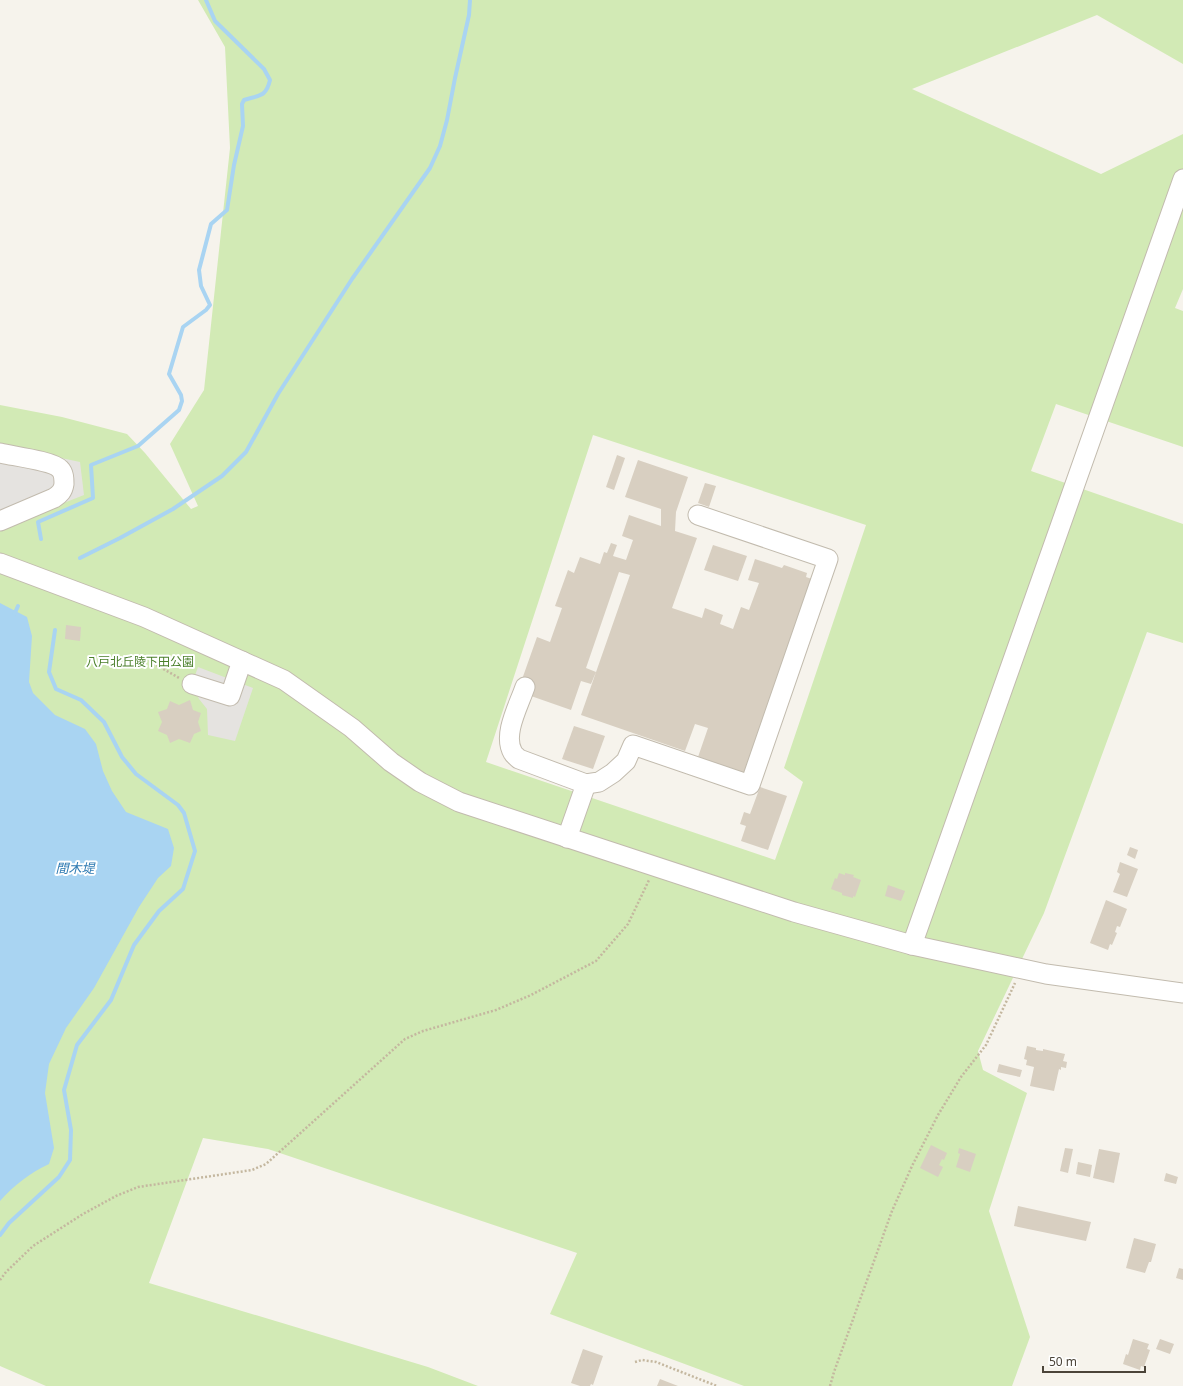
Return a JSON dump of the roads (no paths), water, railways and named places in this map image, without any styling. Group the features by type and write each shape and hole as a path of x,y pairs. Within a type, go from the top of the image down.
{"street":[{"path":"912,945 1183,179"},
{"path":"0,453 51,464 60,469 64,477 64,487 61,494 0,521"},
{"path":"525,687 509,732 509,742 513,753 519,759 586,784 599,782 613,773 626,761 633,745 750,786 828,559 698,515"},
{"path":"0,563 144,617 284,680 352,728 391,762 420,782 459,802 794,912 912,945 1046,974 1183,993"},
{"path":"192,684 230,696 242,661"},
{"path":"567,838 586,784"}],"water":[{"name":"間木堤","path":"0,603 27,617 32,636 29,682 33,693 55,715 85,729 96,744 103,771 112,791 126,812 168,829 174,848 171,866 158,878 139,907 94,988 66,1028 49,1064 45,1093 54,1148 49,1164 35,1171 23,1180 0,1201"}],"waterway":[{"path":"41,539 38,522 93,498 91,465 138,446 179,410 182,401 181,395 169,374 183,327 206,310 210,305 201,286 199,270 211,224 227,210 234,165 243,126 242,104 244,100 262,94 266,90 270,80 264,69 215,21 206,0"},
{"path":"80,558 173,509 222,476 246,452 278,394 352,279 430,168 440,146 447,120 469,15 470,0"},
{"path":"14,615 18,606"},
{"path":"0,1235 9,1223 59,1177 70,1160 71,1130 64,1090 77,1045 111,1000 134,945 159,911 183,889 195,851 184,813 178,805 136,774 122,757 104,722 81,700 56,689 49,672 55,630"}],"park label":[{"name":"八戸北丘陵下田公園","path":"140,661"}]}
